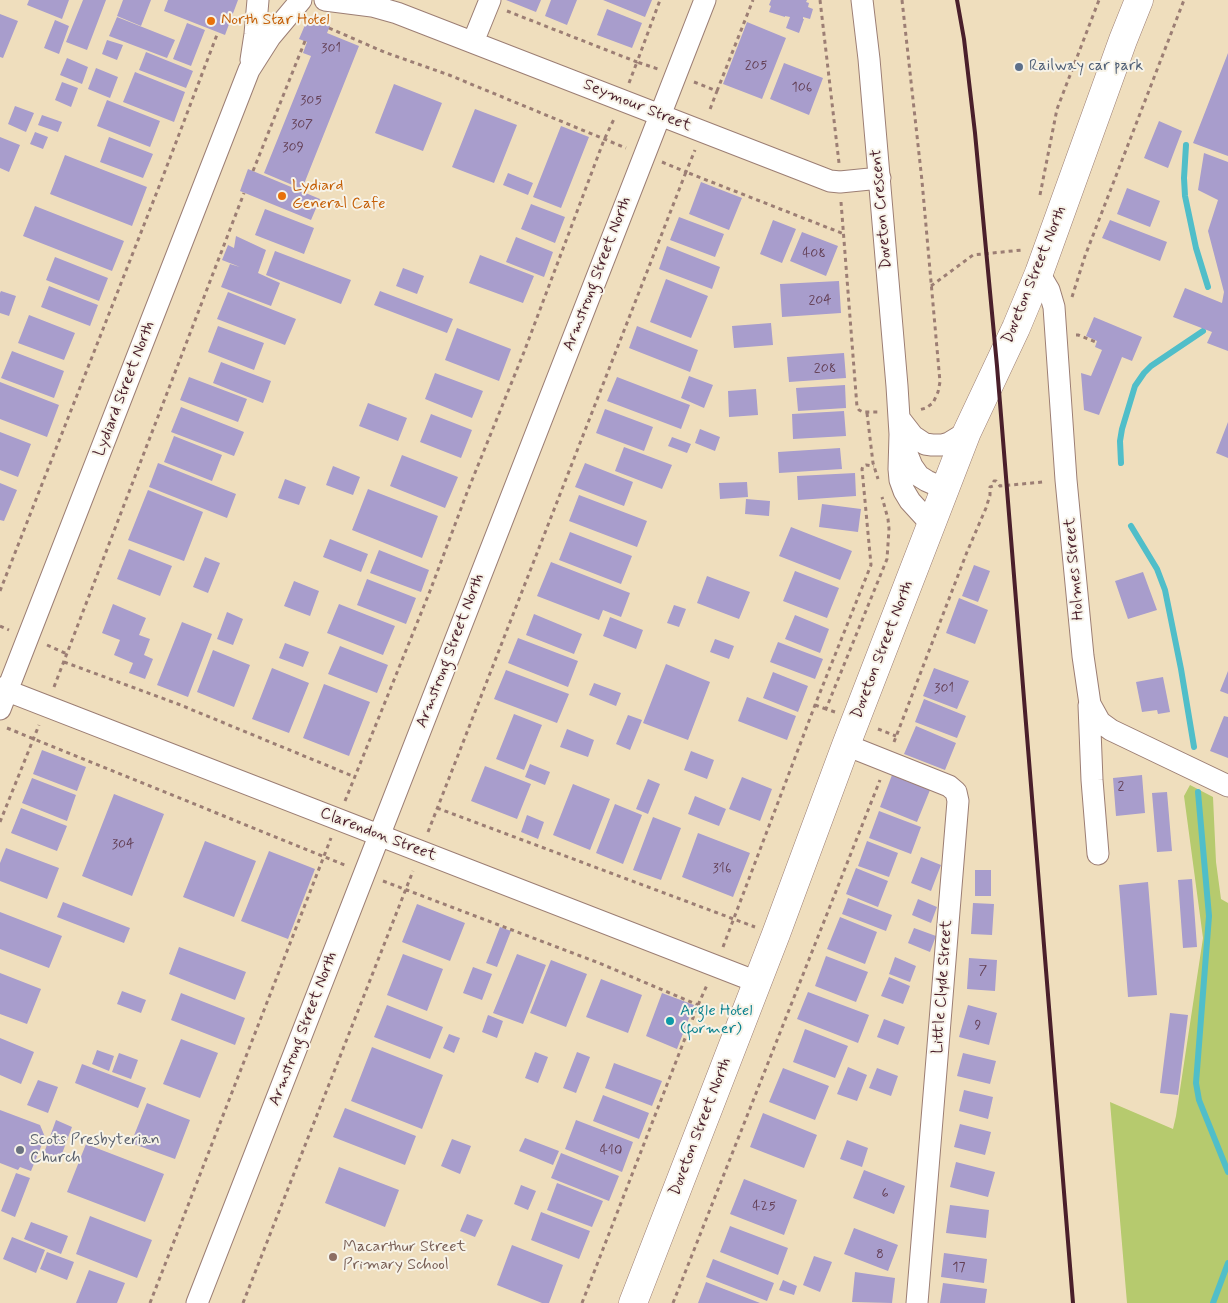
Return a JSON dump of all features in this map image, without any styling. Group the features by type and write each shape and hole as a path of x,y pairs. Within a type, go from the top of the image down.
{"main road":[{"name":"Doveton Street North","path":"633,1303 967,432 1016,328 1039,273 1139,0"}],"street":[{"name":"Lydiard Street North","path":"2,696 249,70 254,47 258,0"},
{"path":"275,0 290,3 302,0"},
{"name":"Lydiard Street North","path":"249,70 270,37 302,0"},
{"name":"Seymour Street","path":"325,0 372,6 397,13 830,181 840,182 880,178"},
{"name":"Seymour Street","path":"377,0 397,13"},
{"name":"Armstrong Street North","path":"198,1303 705,0"},
{"name":"Doveton Crescent","path":"862,0 870,59 900,421 899,469 906,496 913,506 932,524"},
{"path":"473,42 489,2"},
{"name":"Holmes Street","path":"1039,273 1049,290 1054,307 1066,480 1082,646 1090,704 1098,719 1106,727 1228,786"},
{"path":"900,421 913,436 925,444 942,445 967,432"},
{"name":"Doveton Crescent","path":"900,421 906,453 912,466 919,476 945,489"},
{"name":"Clarendon Street","path":"2,696 379,835 757,982"},
{"path":"1088,697 1098,854"},
{"name":"Little Clyde Street","path":"846,745 949,786 956,792 958,801 917,1303"}],"path":[{"path":"489,2 637,62 660,0"},
{"path":"717,91 753,0"},
{"path":"820,0 839,159 857,407 860,411 900,421 932,403 938,392 940,382 922,182 902,0"},
{"path":"1040,196 1057,109 1099,0"},
{"path":"1071,301 1085,256 1184,0"},
{"path":"244,193 64,662 178,704 354,777 430,592 472,480 524,352 604,140 449,75 384,52 329,28"},
{"path":"0,591 218,32"},
{"path":"253,171 305,41"},
{"path":"776,934 733,920 437,808 686,172 844,234"},
{"path":"931,286 973,254 1024,250"},
{"path":"1074,335 1096,342"},
{"path":"582,1303 698,1005 716,966 815,705 871,566 862,469 866,465 874,466"},
{"path":"872,727 896,736 989,501 990,486 992,486 994,480 1000,486 1043,482 1045,476 1048,475"},
{"path":"826,709 853,640 884,570 888,551"},
{"path":"815,705 842,715"},
{"path":"0,726 34,738 324,857 150,1303"},
{"path":"0,822 34,738"},
{"path":"673,1303 887,761"},
{"path":"243,1303 406,890 599,963 698,1005"}],"green space":[{"path":"1190,785 1213,797 1216,862 1221,899 1228,903 1228,1303 1127,1303 1110,1102 1173,1129 1203,938 1184,796"}],"building":[{"path":"29,0 69,0 62,19 27,5"},
{"path":"83,0 106,0 87,50 66,42"},
{"path":"123,0 151,0 141,26 117,16"},
{"name":"North Star Hotel","path":"168,0 238,0 225,35 164,11"},
{"path":"506,0 541,0 536,12"},
{"path":"551,0 577,0 567,25 545,16"},
{"path":"603,0 652,0 645,17"},
{"path":"771,0 807,0 806,2 809,3 808,7 813,9 810,19 803,17 799,33 786,28 790,17 769,12"},
{"path":"607,9 642,23 632,48 597,35"},
{"path":"0,14 18,21 3,58 0,57"},
{"path":"117,17 175,40 167,58 109,36"},
{"path":"55,20 69,26 59,54 44,48"},
{"path":"316,21 330,26 327,33 359,46 302,189 264,173 311,56 303,53 307,42 299,39 305,25"},
{"path":"747,22 786,38 762,99 723,84"},
{"path":"187,23 205,30 191,66 173,59"},
{"path":"107,40 123,45 117,60 102,54"},
{"path":"146,52 193,71 186,88 139,70"},
{"path":"1228,53 1228,156 1193,143"},
{"path":"67,58 88,67 82,84 60,75"},
{"path":"784,63 823,78 809,115 770,99"},
{"path":"96,68 118,77 110,98 88,89"},
{"path":"135,72 185,92 174,122 123,102"},
{"path":"62,82 78,88 71,107 55,100"},
{"path":"394,84 442,103 423,151 375,133"},
{"path":"107,100 160,121 150,147 97,126"},
{"path":"15,106 34,113 26,132 8,124"},
{"path":"475,109 517,125 494,183 452,167"},
{"path":"42,115 62,122 58,132 38,125"},
{"path":"1159,121 1182,131 1168,168 1144,158"},
{"path":"561,126 589,137 561,208 533,197"},
{"path":"35,132 48,137 43,149 30,144"},
{"path":"0,137 20,145 9,172 0,168"},
{"path":"109,137 153,154 143,178 100,162"},
{"path":"1204,153 1228,162 1228,351 1207,343 1212,332 1173,317 1185,288 1222,303 1224,292 1208,231 1218,200 1198,190"},
{"path":"65,155 147,187 132,226 50,194"},
{"name":"Lydiard General Cafe","path":"248,169 320,199 311,220 240,191"},
{"path":"508,173 533,183 528,195 503,185"},
{"path":"701,182 742,198 729,230 689,214"},
{"path":"1127,188 1160,201 1150,227 1117,214"},
{"path":"531,204 565,217 555,243 521,229"},
{"path":"35,206 124,241 112,271 23,236"},
{"path":"265,209 314,228 304,254 255,235"},
{"path":"679,217 724,234 715,257 670,240"},
{"path":"773,220 796,229 782,263 760,254"},
{"path":"1110,220 1167,242 1160,261 1102,238"},
{"path":"802,232 838,246 826,276 790,261"},
{"path":"236,236 266,250 258,273 280,283 271,306 221,287 230,264 240,267 222,260 228,245 234,248"},
{"path":"516,237 553,252 544,277 506,262"},
{"path":"667,246 720,267 712,289 659,269"},
{"path":"275,251 351,280 341,304 266,275"},
{"path":"480,255 534,276 523,303 469,283"},
{"path":"55,257 108,278 99,301 46,280"},
{"path":"403,268 424,276 417,294 396,286"},
{"path":"666,279 708,296 691,338 650,322"},
{"path":"839,281 841,313 782,317 780,284"},
{"path":"49,286 98,305 90,326 41,307"},
{"path":"1,291 16,296 9,316 0,313"},
{"path":"380,291 453,319 447,333 374,305"},
{"path":"228,292 296,319 285,345 217,319"},
{"path":"29,315 75,333 64,360 18,343"},
{"path":"1094,317 1142,337 1132,361 1122,357 1099,415 1084,410 1081,373 1091,376 1102,350 1095,347 1097,341 1086,336"},
{"path":"771,323 773,345 734,348 732,326"},
{"path":"218,326 264,343 254,370 208,352"},
{"path":"637,326 698,350 690,372 629,348"},
{"path":"457,328 511,349 499,381 445,360"},
{"path":"12,351 64,371 54,398 1,378"},
{"path":"844,353 846,378 789,382 787,357"},
{"path":"221,362 271,381 263,403 213,383"},
{"path":"435,373 483,391 472,418 425,399"},
{"path":"689,376 713,385 704,408 681,398"},
{"path":"189,377 247,399 238,422 180,400"},
{"path":"617,377 690,405 681,429 607,401"},
{"path":"0,382 59,405 47,437 0,419"},
{"path":"845,385 846,408 798,411 796,388"},
{"path":"756,389 758,415 729,417 728,391"},
{"path":"368,403 407,418 398,441 359,426"},
{"path":"181,407 244,432 234,456 171,432"},
{"path":"605,409 653,427 644,451 596,433"},
{"path":"844,411 846,436 793,439 792,414"},
{"path":"431,414 472,430 461,458 420,442"},
{"path":"1228,422 1228,458 1216,453"},
{"path":"700,429 720,437 715,451 695,443"},
{"path":"0,432 31,444 18,477 0,470"},
{"path":"174,436 222,455 212,481 164,462"},
{"path":"672,437 691,444 687,453 668,446"},
{"path":"624,447 672,465 662,489 615,471"},
{"path":"840,448 842,469 779,473 778,452"},
{"path":"402,455 458,477 445,508 390,486"},
{"path":"158,463 236,494 227,518 149,487"},
{"path":"585,463 633,482 624,506 575,487"},
{"path":"333,466 360,477 353,495 326,485"},
{"path":"855,473 856,496 798,500 797,476"},
{"path":"285,479 306,487 299,505 278,498"},
{"path":"747,482 748,497 720,499 719,483"},
{"path":"0,483 17,490 4,521 0,520"},
{"path":"368,489 438,516 422,558 352,530"},
{"path":"148,490 203,512 184,561 128,540"},
{"path":"579,495 647,521 637,547 569,521"},
{"path":"746,499 770,501 769,516 745,514"},
{"path":"822,504 861,509 858,532 819,527"},
{"path":"791,527 852,551 840,580 779,556"},
{"path":"570,532 632,556 621,584 559,560"},
{"path":"330,539 368,554 361,572 323,557"},
{"path":"129,549 172,566 160,596 117,579"},
{"path":"379,550 429,570 421,592 370,573"},
{"path":"205,557 220,563 208,593 193,587"},
{"path":"551,562 630,593 621,617 603,610 599,620 537,596"},
{"path":"974,565 990,571 978,602 962,596"},
{"path":"795,571 839,588 827,618 783,601"},
{"path":"1143,572 1157,610 1128,619 1115,581"},
{"path":"707,576 750,592 739,619 697,603"},
{"path":"367,579 416,598 406,624 357,605"},
{"path":"294,581 319,591 310,616 284,606"},
{"path":"959,598 988,610 975,644 946,633"},
{"path":"113,604 146,618 139,635 150,639 144,655 153,659 145,679 129,673 133,663 114,655 120,640 102,633"},
{"path":"339,604 395,626 383,655 327,633"},
{"path":"674,605 686,609 679,627 667,623"},
{"path":"227,612 243,619 233,645 217,639"},
{"path":"534,614 582,634 574,654 526,635"},
{"path":"795,615 829,629 820,653 785,639"},
{"path":"610,617 643,630 636,649 603,636"},
{"path":"182,622 212,634 188,697 157,685"},
{"path":"518,638 578,661 568,687 508,663"},
{"path":"715,639 734,646 729,659 710,652"},
{"path":"778,642 823,659 815,679 770,662"},
{"path":"285,643 309,652 303,667 279,658"},
{"path":"340,646 388,665 377,693 328,674"},
{"path":"213,650 250,665 234,707 197,692"},
{"path":"666,664 710,682 688,740 643,723"},
{"path":"272,668 309,683 289,733 252,719"},
{"path":"934,668 969,681 957,709 923,696"},
{"path":"506,670 569,694 557,723 494,699"},
{"path":"1228,671 1228,694 1220,691"},
{"path":"773,672 808,686 798,712 763,698"},
{"path":"1163,677 1170,712 1158,714 1157,710 1142,712 1136,682"},
{"path":"594,683 621,693 616,706 589,695"},
{"path":"324,684 370,702 349,756 303,738"},
{"path":"747,697 796,716 787,740 738,721"},
{"path":"924,699 966,716 957,738 915,722"},
{"path":"514,714 542,725 524,770 496,759"},
{"path":"628,715 642,720 630,750 616,744"},
{"path":"1224,716 1228,717 1228,758 1210,751"},
{"path":"916,726 956,743 945,770 904,754"},
{"path":"567,729 594,740 588,757 560,747"},
{"path":"42,750 86,767 77,791 33,774"},
{"path":"691,751 714,760 707,779 684,770"},
{"path":"530,764 550,772 545,785 525,777"},
{"path":"485,766 531,784 517,819 471,801"},
{"path":"892,775 930,790 917,822 880,807"},
{"path":"1142,775 1145,813 1116,816 1113,778"},
{"path":"742,777 772,789 760,821 729,809"},
{"path":"32,778 76,795 67,821 22,803"},
{"path":"648,779 660,784 648,814 636,809"},
{"path":"573,784 610,799 590,850 553,835"},
{"path":"1167,792 1172,851 1157,852 1152,793"},
{"path":"114,794 164,814 132,896 82,876"},
{"path":"695,796 726,809 719,826 688,814"},
{"path":"615,804 642,815 623,864 596,853"},
{"path":"21,808 67,826 57,851 11,833"},
{"path":"879,811 921,827 911,854 869,838"},
{"path":"527,815 544,822 538,839 521,832"},
{"path":"653,817 681,828 661,880 633,870"},
{"path":"698,833 750,853 733,897 682,877"},
{"path":"205,841 256,861 234,917 183,897"},
{"path":"867,841 898,853 889,877 858,866"},
{"path":"6,848 59,868 47,899 0,881 0,863"},
{"path":"269,851 315,869 288,939 241,921"},
{"path":"921,857 941,865 931,891 911,883"},
{"path":"856,868 888,881 878,907 846,894"},
{"path":"975,870 991,870 991,896 975,896"},
{"path":"1192,879 1197,947 1183,948 1178,880"},
{"path":"1148,882 1157,995 1128,997 1119,885"},
{"path":"848,898 892,915 886,931 842,914"},
{"path":"918,899 937,907 931,923 912,915"},
{"path":"63,902 130,928 124,943 57,917"},
{"path":"973,903 994,904 992,935 971,934"},
{"path":"417,904 465,923 450,961 402,942"},
{"path":"0,912 62,936 49,968 0,949"},
{"path":"840,917 877,932 865,964 827,949"},
{"path":"500,927 511,931 497,967 486,963"},
{"path":"914,928 936,936 930,952 908,943"},
{"path":"179,947 246,972 235,1000 169,974"},
{"path":"403,954 443,969 427,1011 387,995"},
{"path":"517,954 546,965 523,1024 493,1013"},
{"path":"826,956 868,972 856,1002 815,986"},
{"path":"895,957 916,966 910,982 889,974"},
{"path":"969,958 997,960 995,991 967,989"},
{"path":"551,960 587,974 566,1027 530,1013"},
{"path":"473,967 492,974 482,1000 463,993"},
{"path":"0,973 41,989 27,1024 0,1014"},
{"path":"889,977 910,986 903,1004 881,996"},
{"path":"601,979 642,995 628,1033 586,1017"},
{"path":"122,991 146,1000 141,1013 117,1004"},
{"path":"808,992 869,1015 858,1043 797,1019"},
{"path":"181,993 245,1018 235,1045 171,1020"},
{"name":"Argle Hotel (former)","path":"662,993 694,1005 677,1049 646,1036"},
{"path":"387,1005 443,1027 430,1059 374,1037"},
{"path":"968,1005 997,1013 989,1045 959,1037"},
{"path":"1170,1013 1188,1015 1178,1095 1160,1093"},
{"path":"488,1015 503,1021 497,1038 482,1032"},
{"path":"884,1019 905,1027 898,1045 877,1037"},
{"path":"805,1029 848,1046 835,1078 793,1062"},
{"path":"449,1034 460,1038 454,1053 443,1048"},
{"path":"0,1038 34,1052 21,1084 0,1075"},
{"path":"181,1039 218,1053 200,1098 163,1084"},
{"path":"372,1047 443,1075 422,1129 351,1101"},
{"path":"97,1050 114,1056 109,1071 92,1064"},
{"path":"535,1052 548,1057 538,1083 525,1078"},
{"path":"577,1052 590,1057 576,1093 563,1088"},
{"path":"119,1053 138,1060 131,1079 112,1072"},
{"path":"963,1053 996,1061 990,1084 957,1076"},
{"path":"614,1063 662,1081 652,1106 605,1088"},
{"path":"82,1064 146,1088 138,1108 75,1083"},
{"path":"848,1067 867,1075 857,1101 837,1094"},
{"path":"783,1068 829,1086 815,1120 769,1102"},
{"path":"877,1068 898,1076 891,1096 869,1088"},
{"path":"38,1080 58,1087 48,1113 27,1105"},
{"path":"964,1090 993,1097 988,1119 959,1111"},
{"path":"603,1095 649,1113 639,1139 593,1121"},
{"path":"147,1103 190,1120 175,1159 131,1143"},
{"path":"345,1108 416,1136 405,1165 333,1137"},
{"name":"Scots Presbyterian Church","path":"0,1110 40,1125 45,1137 31,1171 20,1167 18,1170 0,1163"},
{"path":"763,1113 817,1135 804,1168 750,1147"},
{"path":"56,1120 72,1127 60,1159 44,1153"},
{"path":"576,1120 633,1142 622,1172 565,1149"},
{"path":"960,1124 991,1132 985,1155 954,1147"},
{"path":"525,1138 559,1151 553,1165 519,1151"},
{"path":"452,1139 471,1146 460,1174 441,1166"},
{"path":"847,1140 868,1148 862,1167 840,1159"},
{"path":"86,1144 164,1174 145,1222 67,1192"},
{"path":"561,1153 619,1176 609,1201 551,1178"},
{"path":"956,1162 995,1172 988,1197 950,1187"},
{"path":"339,1167 399,1190 385,1227 325,1203"},
{"path":"864,1170 905,1186 894,1214 853,1198"},
{"path":"16,1173 30,1178 15,1217 1,1211"},
{"path":"744,1179 797,1200 784,1235 730,1214"},
{"path":"557,1183 603,1201 592,1227 547,1210"},
{"path":"521,1185 536,1191 528,1210 514,1204"},
{"path":"950,1205 989,1210 986,1238 946,1233"},
{"path":"541,1212 590,1231 579,1259 531,1240"},
{"path":"467,1214 483,1220 475,1237 460,1231"},
{"path":"90,1216 152,1240 137,1278 76,1254"},
{"path":"31,1222 68,1236 61,1254 24,1239"},
{"path":"730,1226 788,1248 778,1275 720,1252"},
{"path":"854,1228 898,1245 888,1271 844,1254"},
{"path":"12,1237 45,1250 36,1273 3,1259"},
{"path":"512,1245 563,1265 549,1303 542,1303 497,1285"},
{"path":"47,1252 74,1262 67,1280 40,1269"},
{"path":"944,1253 987,1259 984,1283 941,1277"},
{"path":"814,1256 832,1262 820,1292 803,1285"},
{"path":"713,1259 774,1283 767,1301 706,1277"},
{"path":"89,1270 125,1283 117,1303 76,1303"},
{"path":"855,1272 895,1278 892,1303 852,1302"},
{"path":"783,1280 797,1286 794,1295 779,1290"},
{"path":"706,1282 760,1303 698,1303"},
{"path":"943,1283 987,1289 985,1303 940,1303"}],"waterway":[{"path":"1186,145 1185,196 1196,248 1208,287"},
{"path":"1121,463 1120,441 1122,429 1135,386 1151,366 1203,331"},
{"path":"1131,526 1157,569 1165,590 1194,747"},
{"path":"1198,792 1209,916 1196,1083 1199,1100 1228,1172"},
{"path":"1213,1303 1228,1263"}],"railway":[{"path":"957,0 964,39 975,133 997,366 1073,1303"}],"place":[{"name":"North Star Hotel","path":"211,21"},
{"name":"Railway car park","path":"1019,67"},
{"name":"Lydiard General Cafe","path":"282,196"},
{"name":"Argle Hotel (former)","path":"670,1021"},
{"name":"Scots Presbyterian Church","path":"20,1150"},
{"name":"Macarthur Street Primary School","path":"333,1257"}]}
